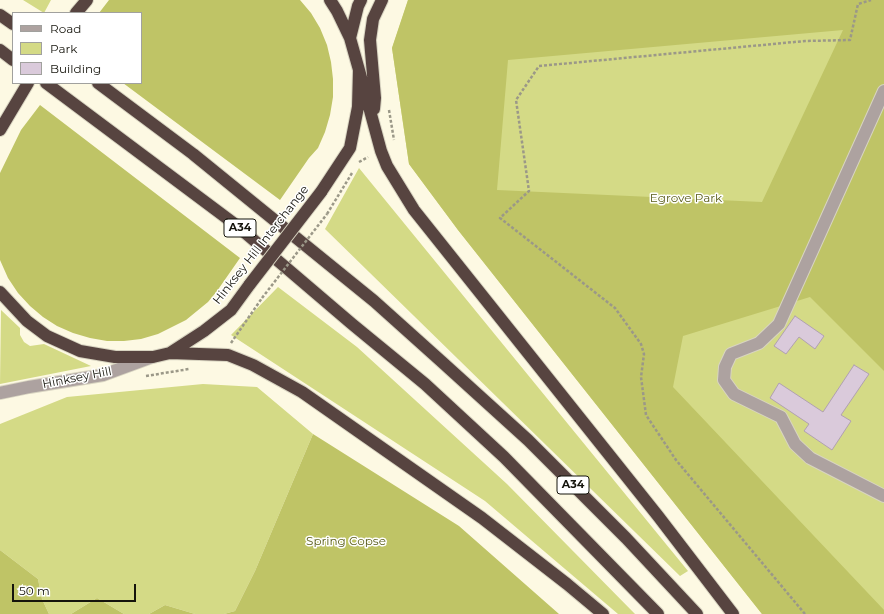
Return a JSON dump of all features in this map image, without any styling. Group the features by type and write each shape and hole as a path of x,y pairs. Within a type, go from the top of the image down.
{"highway":[{"name":"Hinksey Hill Interchange","path":"0,292 27,321 47,336 80,351 115,357 153,357 170,353 204,331 231,310 321,192 350,148 358,107 359,70 350,38 330,0"},
{"path":"350,38 358,6 361,0"},
{"path":"373,122 374,98 370,40 373,20 382,0"},
{"path":"0,15 12,23"},
{"path":"0,50 12,59"},
{"path":"359,70 381,152 387,166 414,210 658,516 733,614"},
{"path":"0,130 11,109 27,84"},
{"name":"A34","path":"47,84 236,225 425,384 504,457 658,614"},
{"name":"A34","path":"99,84 193,154 391,316 528,440 626,538 697,614"},
{"path":"170,353 228,356 253,365 302,392 482,518 568,584 603,614"}],"street":[{"path":"884,91 779,324 760,343 731,354 725,367 724,380 734,394 781,417 795,444 810,458 884,496"},
{"name":"Hinksey Hill","path":"0,393 103,375 153,357"}],"path":[{"path":"805,614 676,460 646,415 641,377 644,354 641,344 615,308 500,218 528,191 516,100 539,66 805,41 850,40 858,4 871,0"},
{"path":"262,298 327,214"}],"green space":[{"path":"23,0 51,0 45,12"},
{"path":"109,0 300,0 311,13 320,28 327,45 333,79 333,97 325,132 318,148 309,158 280,200 124,84 142,84 142,12 100,12"},
{"name":"Egrove Park","path":"408,0 884,0 884,614 762,614 458,230 409,164 392,48"},
{"name":"Egrove Park","path":"408,0 884,0 884,371 810,297 683,336 673,387 884,610 884,614 762,614 458,230 409,164 392,48","holes":["843,30 762,202 497,190 508,60"]},
{"path":"40,105 240,258 208,302 186,320 158,334 141,339 107,341 73,333 57,326 30,306 18,293 8,278 0,260 0,173 21,130"},
{"path":"359,168 688,571 680,576 325,229"},
{"path":"278,287 357,347 507,484 635,614 618,614 485,501 231,335"},
{"path":"1,310 20,328 20,335 24,342 30,346 44,344 91,366 0,384"},
{"path":"203,384 257,387 313,434 255,571 235,611 224,614 195,614 165,605 149,614 124,614 97,598 71,614 49,614 42,599 38,579 0,550 0,424 67,397"},
{"name":"Spring Copse","path":"313,434 459,526 559,614 224,614 235,611 255,571"},
{"path":"0,550 38,579 42,599 49,614 0,614"},
{"path":"97,598 124,614 71,614"},
{"path":"165,605 195,614 149,614"}],"building":[{"path":"795,316 824,336 815,349 799,337 786,354 774,346"},
{"path":"854,365 869,374 841,415 851,421 832,450 804,431 809,424 770,398 779,383 823,412"}]}
